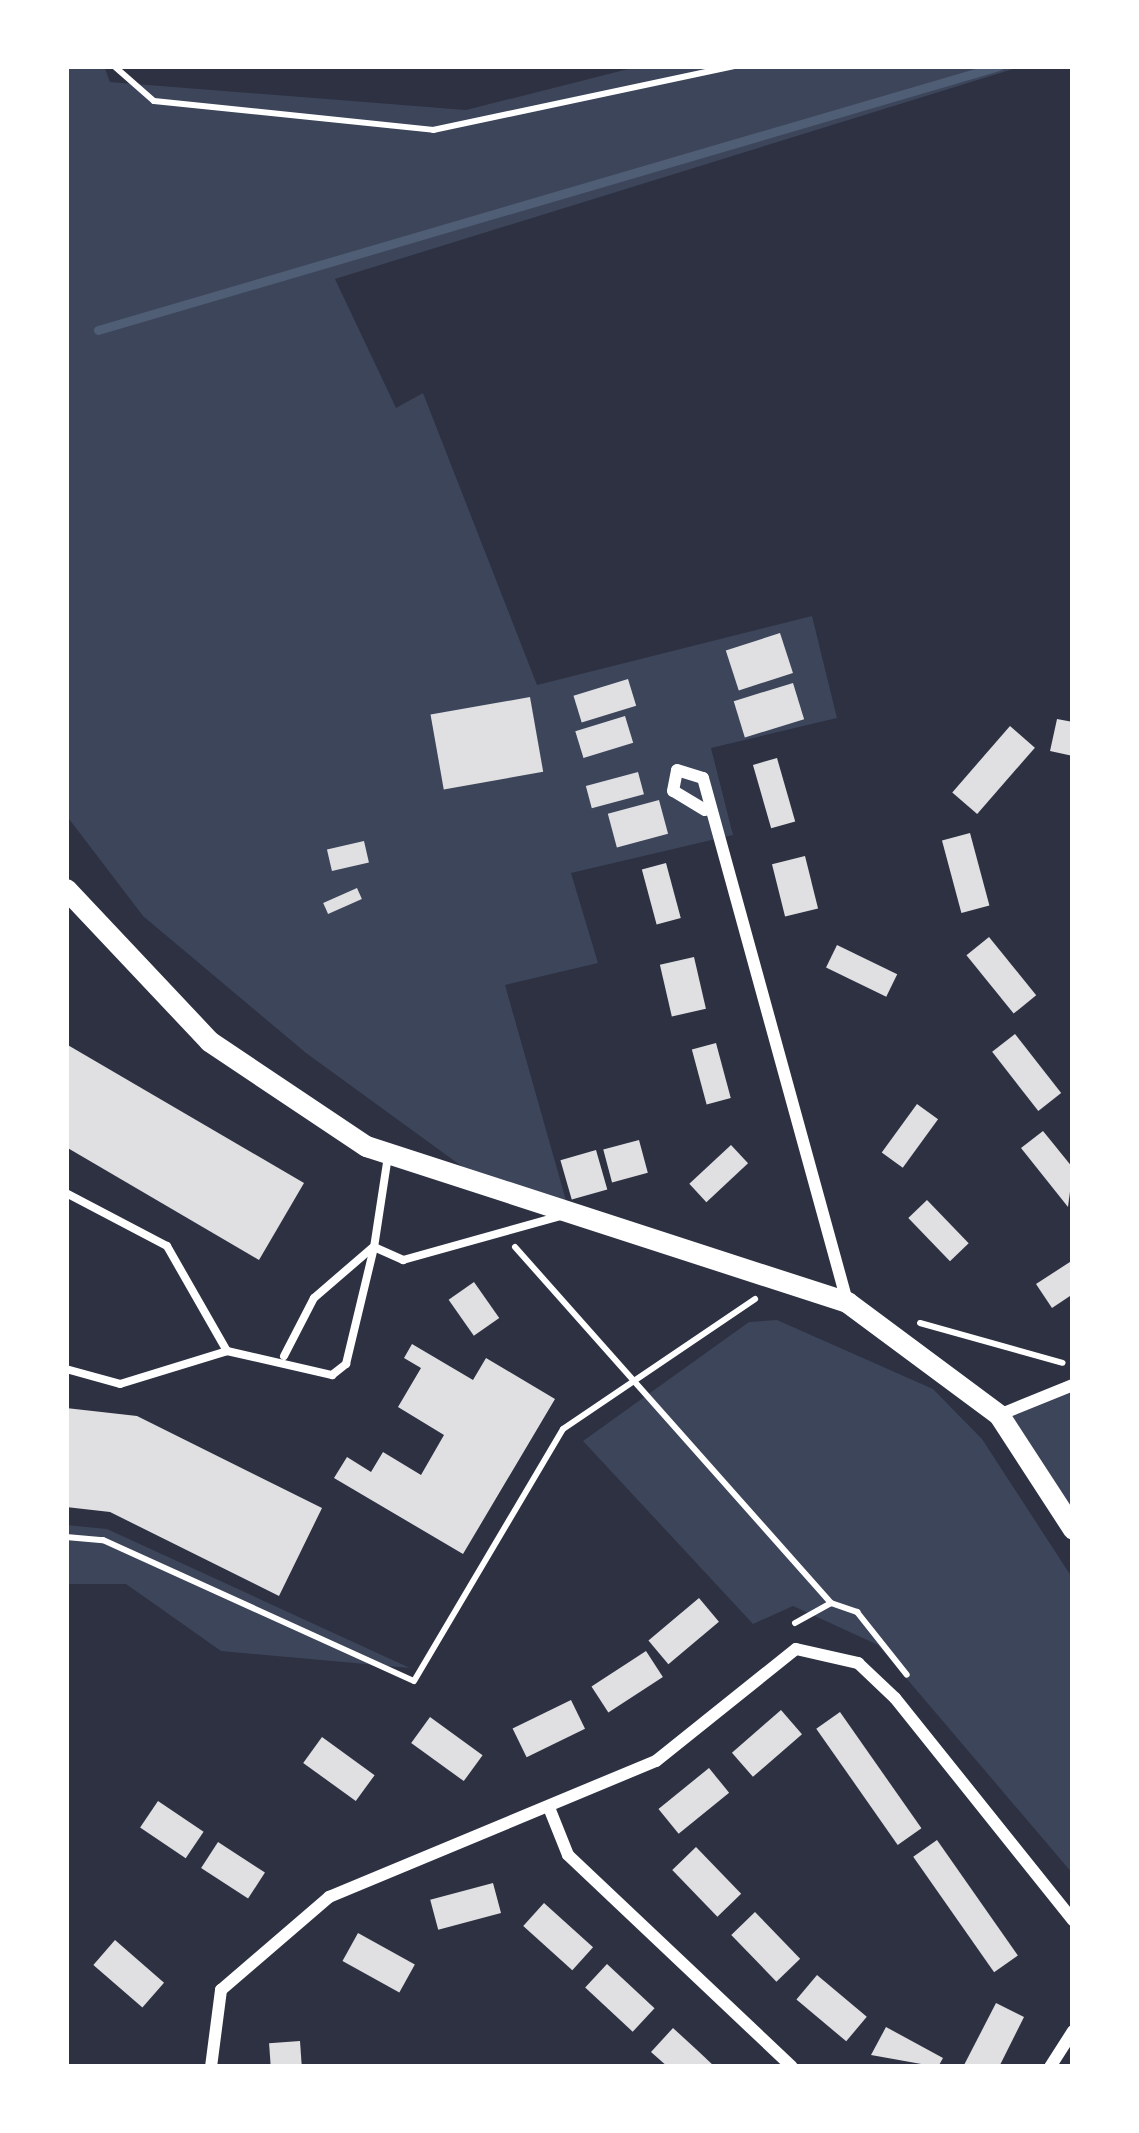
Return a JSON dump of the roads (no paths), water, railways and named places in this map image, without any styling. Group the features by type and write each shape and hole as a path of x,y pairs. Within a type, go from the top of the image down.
{"street":[{"path":"705,811 848,1302"},
{"path":"66,889 209,1041 300,1110 388,1156 562,1216 848,1302 999,1415 1073,1529"},
{"path":"999,1415 1073,1385"},
{"path":"211,2067 221,1990 328,1897 550,1810 656,1761 775,1660 822,1648 896,1697 1073,1920"},
{"path":"550,1810 568,1855 792,2067"},
{"path":"1050,2067 1073,2031"}],"lane":[{"path":"66,1369 119,1384 227,1352 284,1356 332,1376 346,1364 374,1247 388,1156"},
{"path":"66,1192 167,1246 227,1352"},
{"path":"374,1247 403,1260 506,1237 562,1216"},
{"path":"284,1356 314,1298 374,1247"}],"waterway":[{"path":"98,330 999,66"}]}
